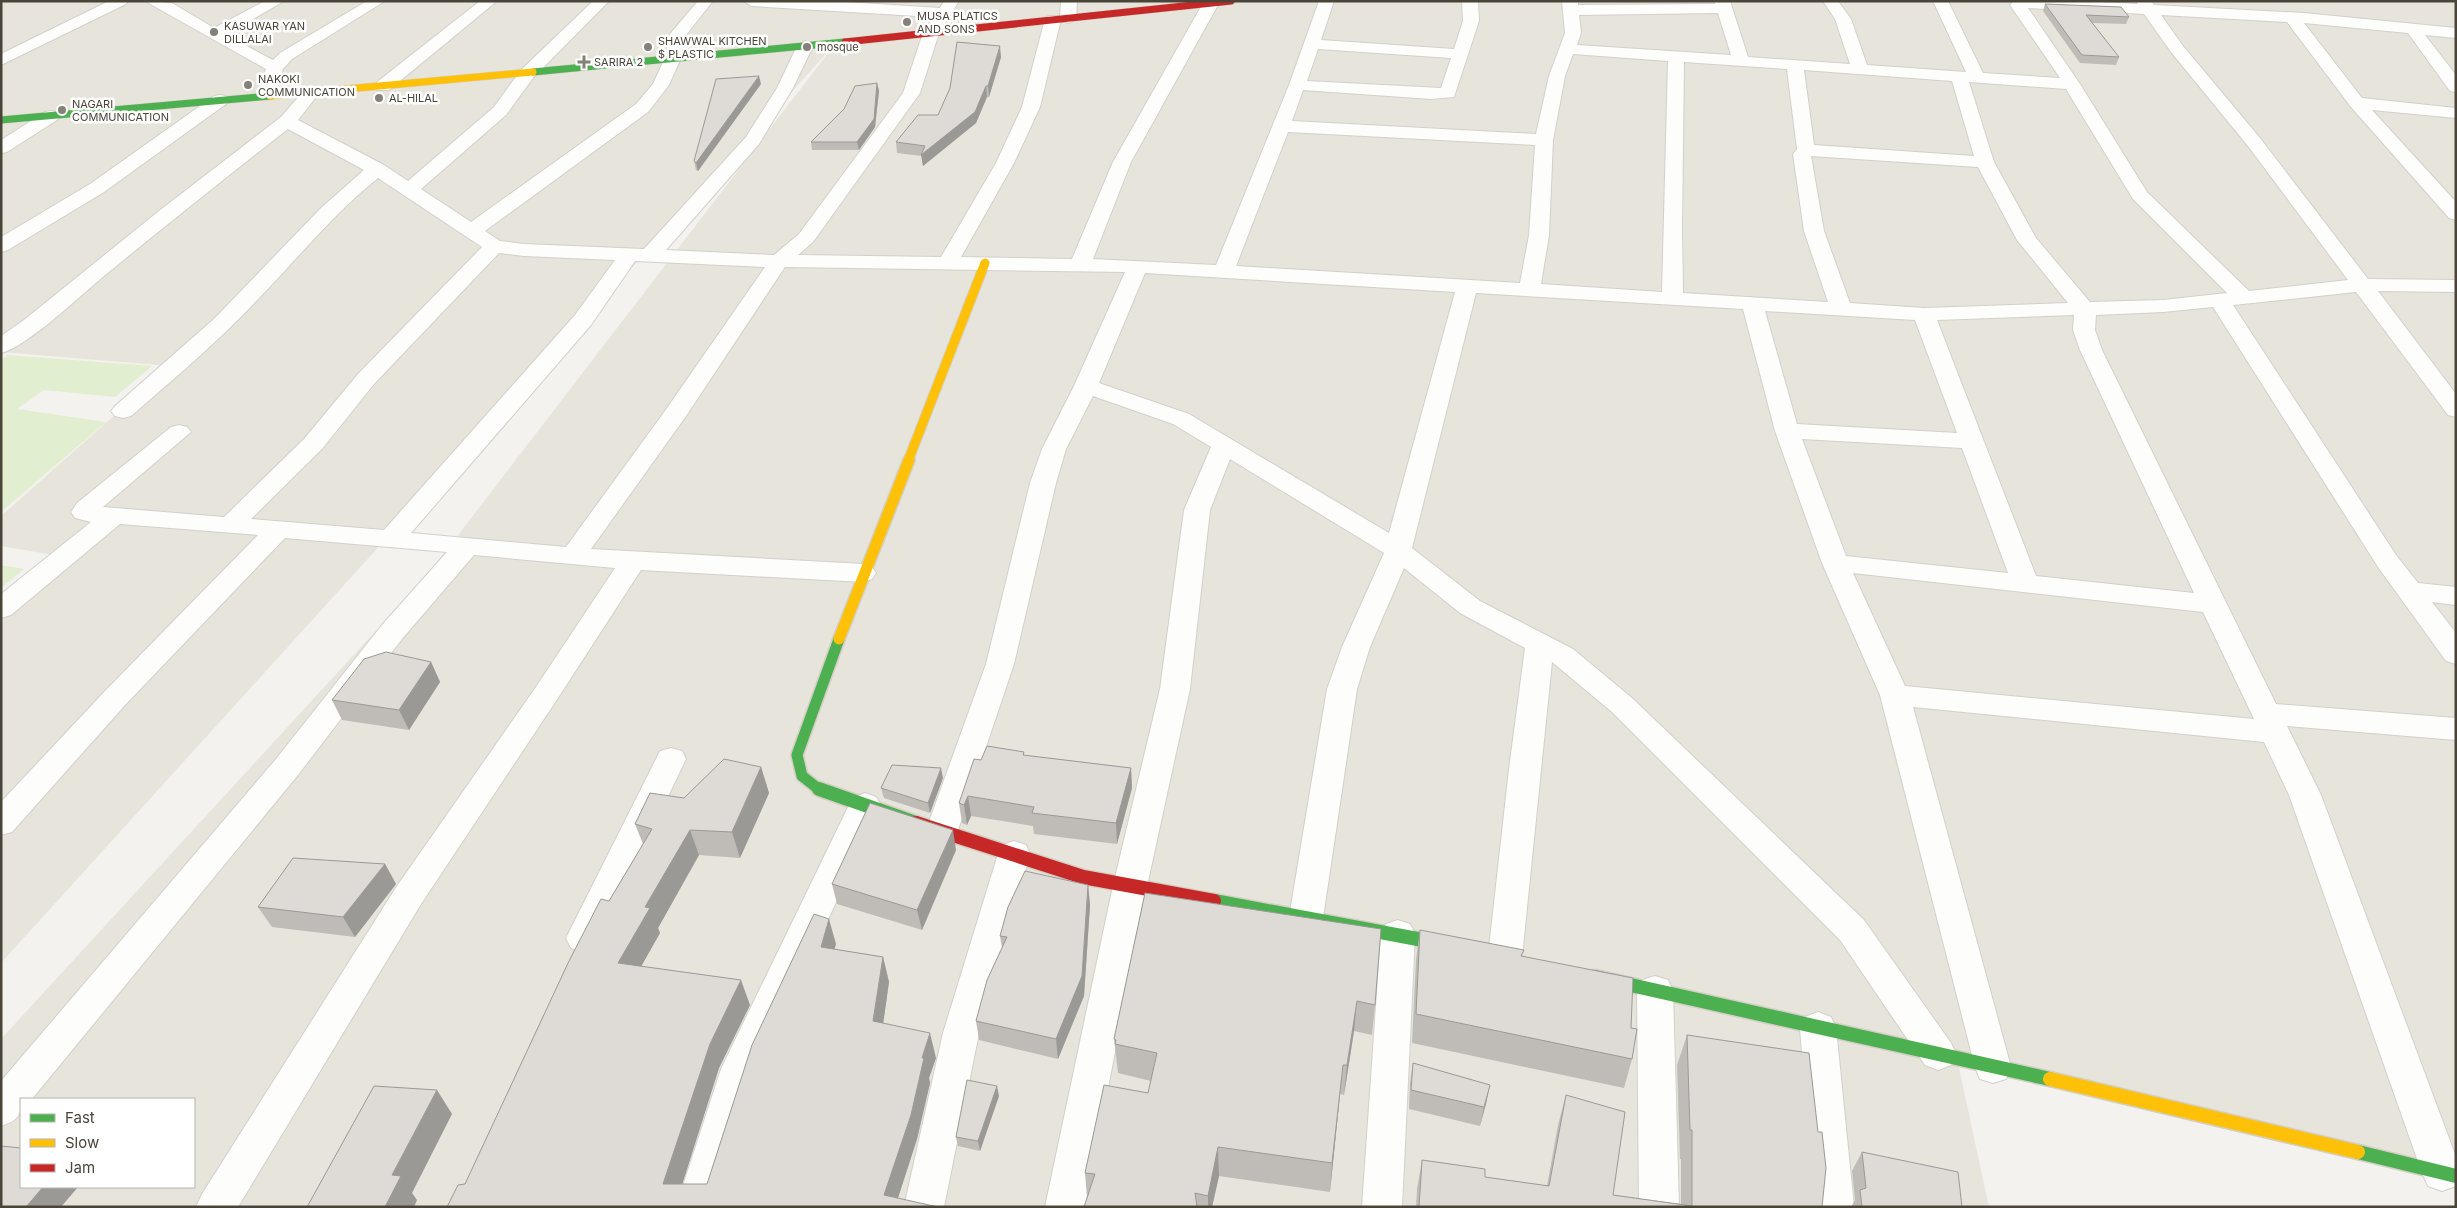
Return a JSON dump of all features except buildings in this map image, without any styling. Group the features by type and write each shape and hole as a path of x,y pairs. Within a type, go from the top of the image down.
{"street":[{"path":"1,60 122,1"},
{"path":"152,1 167,6 214,35 275,67"},
{"path":"214,35 278,1"},
{"path":"266,95 275,67 299,48 378,1"},
{"path":"383,86 490,1"},
{"path":"408,191 500,111 527,74 602,1"},
{"path":"472,231 642,108 660,85 672,60 678,34 706,1"},
{"path":"750,1 949,7"},
{"path":"948,263 1006,163 1031,107 1069,1"},
{"path":"1,120 672,60 1231,1"},
{"path":"1224,271 1297,85 1310,44 1327,1"},
{"path":"1297,85 1444,94 1450,90 1471,21 1470,1"},
{"path":"1830,1 1843,19 1860,68"},
{"path":"1940,1 1968,76 1985,162 2027,240 2085,310 2084,330 2092,350 2305,795 2449,1175"},
{"path":"1080,265 1122,162 1211,3"},
{"path":"2244,298 2140,195 2072,84 2018,8 2018,5 2022,3 2050,3 2296,12 2456,33"},
{"path":"1530,291 1539,235 1544,140 1557,76 1573,33 1571,5 1724,5 1741,60"},
{"path":"2147,6 2177,49 2254,142 2456,410"},
{"path":"573,555 674,416 779,261 806,238 911,93 931,33 949,7"},
{"path":"2296,12 2357,103 2456,214"},
{"path":"2414,29 2456,87"},
{"path":"1310,44 1461,54"},
{"path":"391,539 640,254 753,140 785,88 805,46"},
{"path":"1567,50 1860,68 2072,84"},
{"path":"1673,300 1672,229 1676,56"},
{"path":"1795,64 1806,150 1802,154 1814,231 1841,309"},
{"path":"1,346 32,325 166,215 287,121 313,92"},
{"path":"1,246 97,188 220,100"},
{"path":"2357,103 2456,113"},
{"path":"1,148 51,116"},
{"path":"287,121 377,170 494,246 524,250 779,261 1138,266 1924,314 2163,306 2363,285 2456,286"},
{"path":"1281,126 1544,140"},
{"path":"1806,150 1985,162"},
{"path":"123,411 212,333 315,225 358,183 377,170"},
{"path":"230,525 313,444 366,378 494,246"},
{"path":"985,263 863,573 797,755 802,776 823,792 1083,876 1398,934 1469,949"},
{"path":"942,830 1000,664 1043,483 1054,449 1086,386 1138,266"},
{"path":"1306,918 1342,690 1356,647 1398,550 1467,287"},
{"path":"2219,300 2291,414 2409,591 2456,654"},
{"path":"1753,305 1787,431 1836,563 1895,695 1993,1067"},
{"path":"1924,314 2025,583"},
{"path":"1086,386 1181,419 1398,550 1470,607 1564,656 1622,705 1852,930 1938,1054"},
{"path":"1787,431 1971,441"},
{"path":"179,432 86,508 84,512 633,561 863,573"},
{"path":"1065,1207 1130,886 1174,689 1192,561 1196,510 1224,444"},
{"path":"1,609 114,516"},
{"path":"1,823 116,697 279,529"},
{"path":"1,1109 281,774 392,632 467,546"},
{"path":"216,1207 409,895 546,694 633,561"},
{"path":"1836,563 2215,604"},
{"path":"2409,591 2456,596"},
{"path":"1506,957 1524,769 1540,642"},
{"path":"1895,695 2271,723 2456,728"},
{"path":"572,963 671,758"},
{"path":"696,1207 740,1069 865,806"},
{"path":"924,1207 961,1033 1014,854"},
{"path":"1382,1207 1398,934"},
{"path":"1580,974 2180,1108 2449,1175"},
{"path":"1655,991 1659,1207"},
{"path":"1818,1028 1834,1207"}],"shaded area":[{"path":"1,1 2456,1 2456,1176 1956,1054 1989,1207 1,1207 1,1039 429,573 835,44 1,963 1,615 71,558 1,546 1,516 170,366 1,352"}],"green space":[{"path":"8,355 152,366 115,397 44,390 17,409 106,422 1,512 1,360"},
{"path":"1,565 24,569 1,588"}],"traffic: fast":[{"path":"533,72 845,42"},
{"path":"1,120 270,96"},
{"path":"839,639 797,755 802,776 823,792 916,823"},
{"path":"1214,901 1455,946"},
{"path":"1595,977 2050,1079"},
{"path":"2358,1152 2456,1176"}],"traffic: slow":[{"path":"270,96 533,72"},
{"path":"839,639 985,263"},
{"path":"2050,1079 2358,1152"}],"traffic: jam":[{"path":"845,42 1231,1"},
{"path":"916,823 1083,877 1214,901"}],"place":[{"name":"MUSA PLATICS AND SONS","path":"907,22"},
{"name":"KASUWAR ƳAN DILLALAI","path":"214,32"},
{"name":"SHAWWAL KITCHEN $ PLASTIC","path":"648,47"},
{"name":"mosque","path":"807,47"},
{"name":"SARIRA 2","path":"584,62"},
{"name":"NAKOKI COMMUNICATION","path":"248,85"},
{"name":"AL-HILAL","path":"379,98"},
{"name":"NAGARI COMMUNICATION","path":"62,110"}]}
